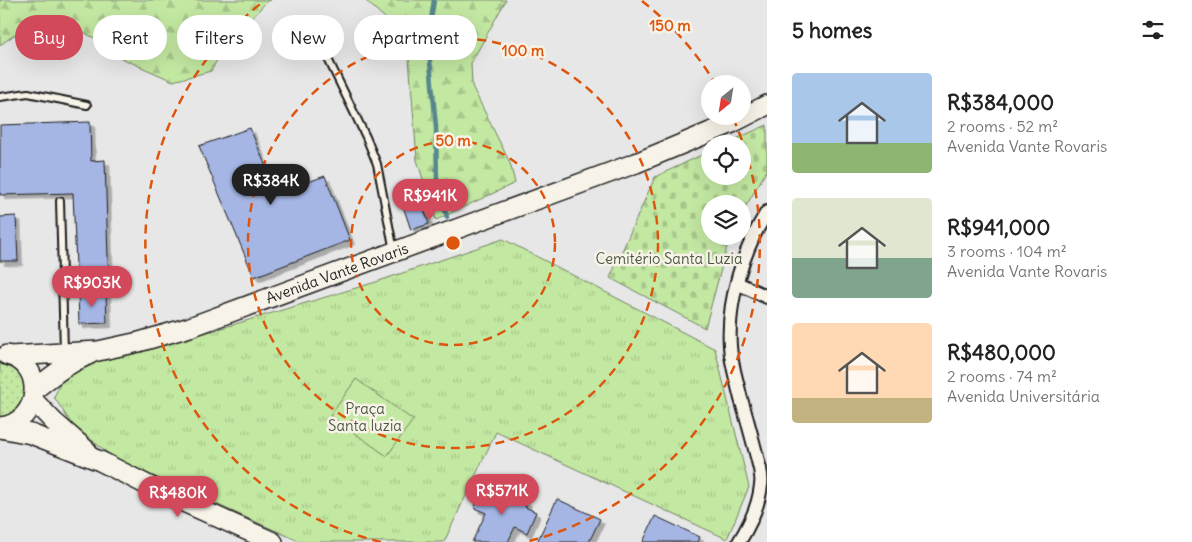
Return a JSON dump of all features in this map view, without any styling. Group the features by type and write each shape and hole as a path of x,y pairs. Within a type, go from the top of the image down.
{"main road":[{"name":"Avenida Vante Rovaris","path":"5,355 98,351 139,342 190,327 645,159 732,123 767,105"},
{"name":"Avenida Vante Rovaris","path":"0,427 18,421 28,412 34,395 74,361 98,351"},
{"path":"5,355 25,365 33,381 34,395 76,442 100,461"},
{"path":"0,427 31,434 100,461 157,490 273,542"}],"street":[{"path":"739,542 751,520 758,501 761,484 760,469 733,368 730,347 731,322 737,282 743,261 767,212"},
{"path":"737,282 767,297"}],"lane":[{"path":"328,60 377,164 395,252"},
{"path":"0,97 28,93 87,104"},
{"path":"60,201 64,353"}],"green space":[{"path":"0,0 271,0 267,1 254,15 177,15 177,60 217,60 211,71 173,81 126,60 167,60 167,15 93,15 93,37 83,32 83,15 15,15 15,34 0,45"},
{"path":"365,0 506,0 477,52 477,15 382,15"},
{"path":"409,60 473,60 471,63 472,86 510,163 515,183 436,220 417,160"},
{"name":"Cemitério Santa Luzia","path":"767,125 767,170 751,197 751,195 701,195 701,245 728,245 705,328 610,278 655,177 701,155 701,185 751,185 751,135 745,135"},
{"name":"Praça Santa luzia","path":"503,239 715,349 749,487 727,539 496,432 444,542 301,542 115,459 71,423 54,397 63,378 94,362 195,336 376,282"},
{"path":"0,362 12,366 23,377 26,384 25,400 16,413 0,419"},
{"path":"356,379 413,420 387,456 330,416"}],"building":[{"path":"90,122 91,161 105,160 109,290 77,291 73,193 0,195 0,125"},
{"path":"250,128 271,179 286,173 291,188 325,176 350,240 254,277 199,146"},
{"path":"421,200 429,224 411,230 403,206"},
{"path":"16,216 18,261 0,261 0,217"},
{"path":"106,292 107,323 79,324 78,293"},
{"path":"498,487 527,501 525,507 536,512 527,533 515,527 508,542 472,542 486,513 474,508 484,488 495,493"},
{"path":"557,499 600,519 589,542 537,542"},
{"path":"655,516 700,537 698,542 643,542"}],"waterway":[{"path":"434,0 428,40 436,127 437,182 447,217"}]}
